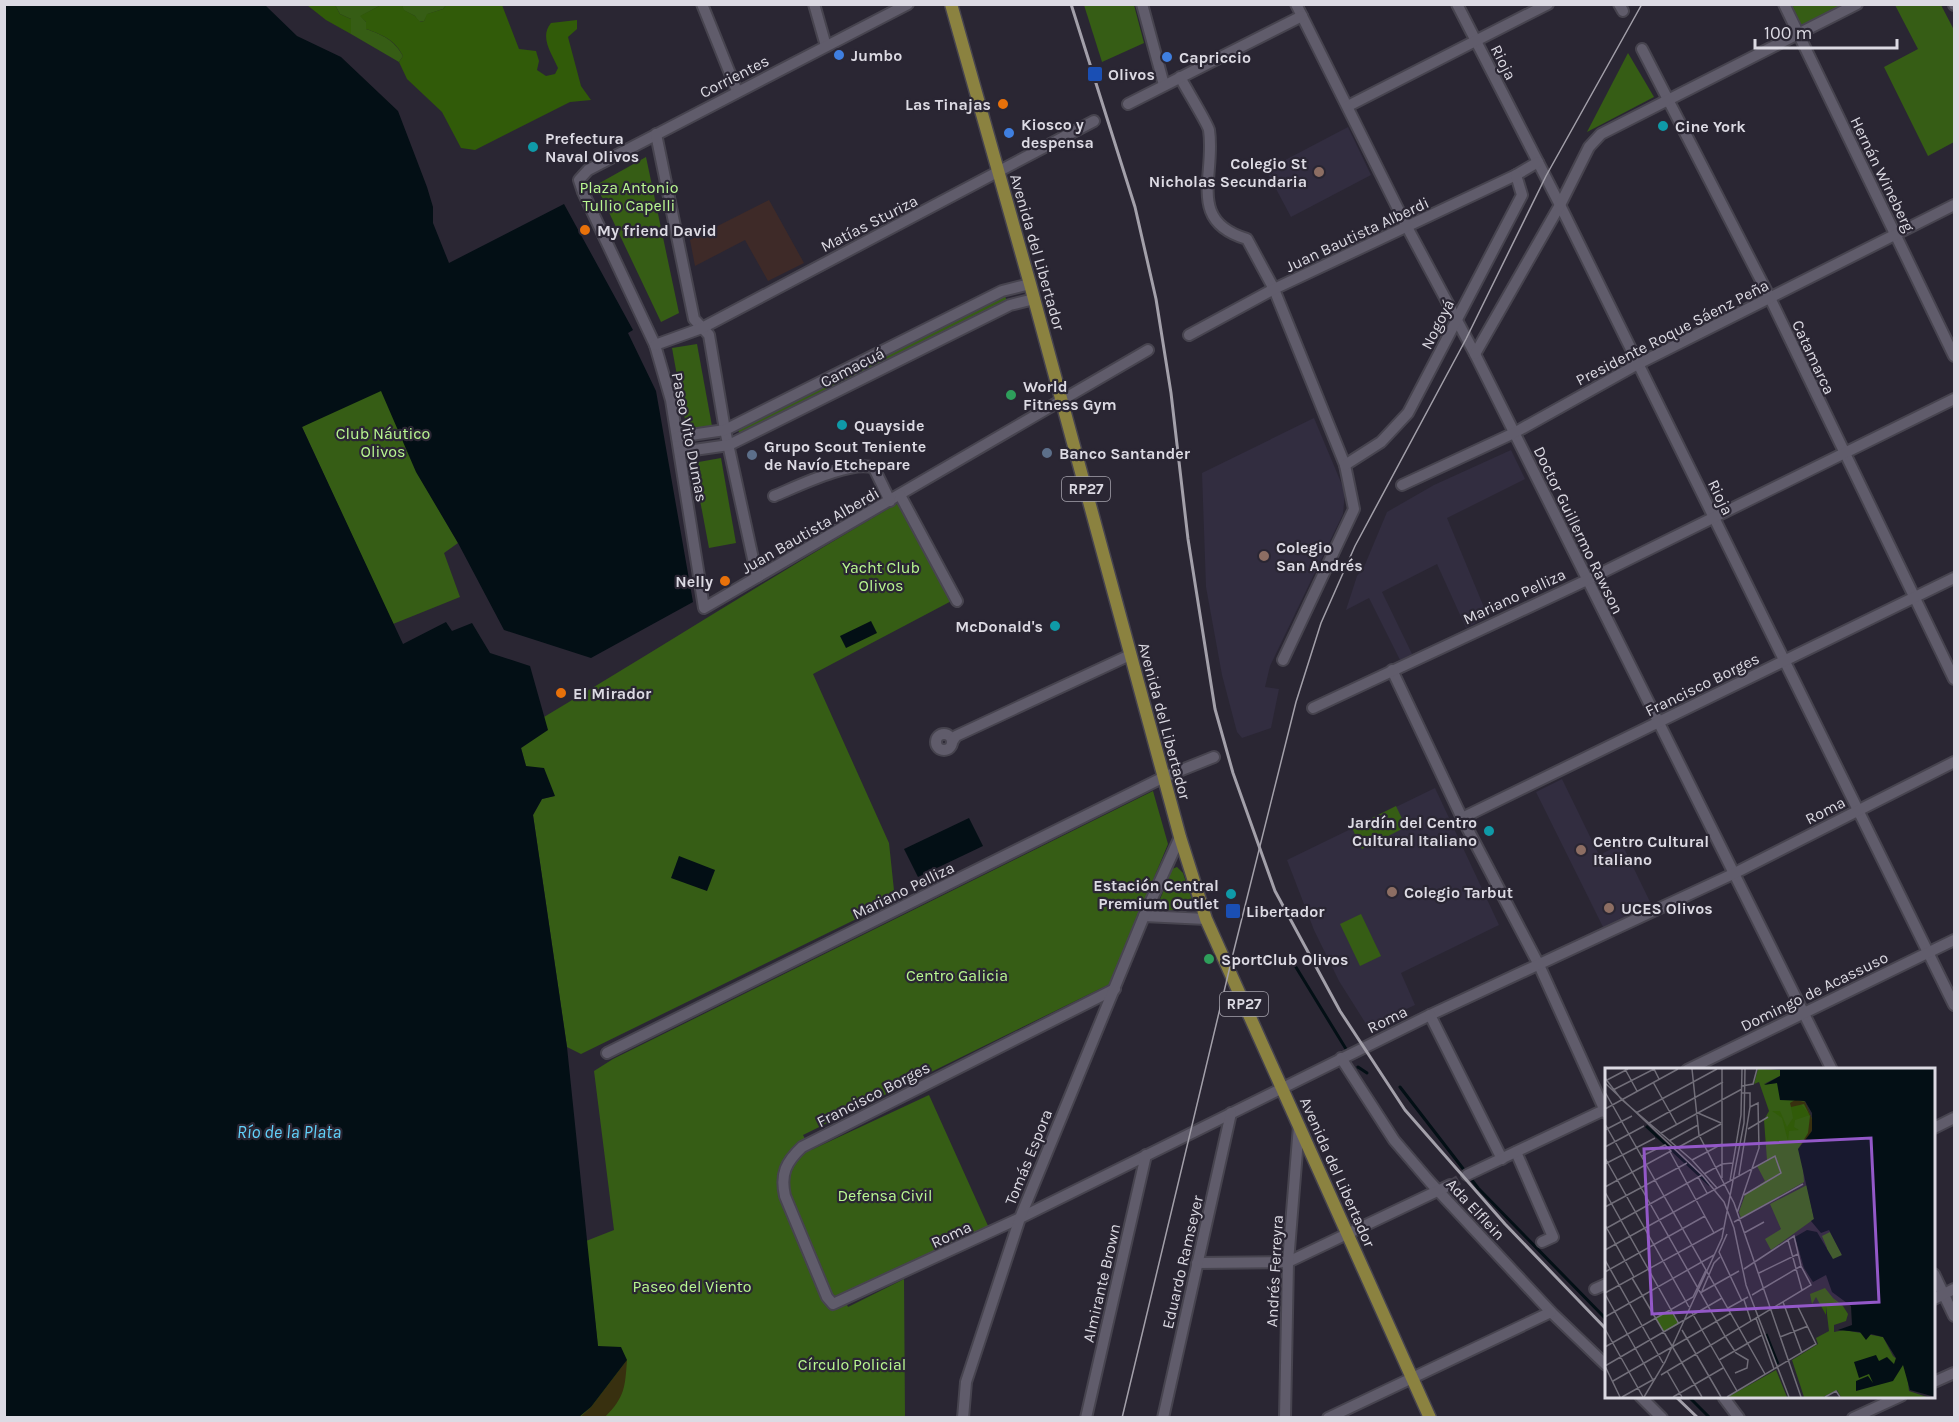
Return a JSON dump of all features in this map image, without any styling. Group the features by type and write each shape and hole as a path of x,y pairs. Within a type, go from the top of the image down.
{"main road":[{"name":"Avenida del Libertador","path":"951,4 1063,401 1180,837 1206,919 1430,1418"}],"street":[{"path":"702,4 737,91"},
{"path":"814,4 826,46"},
{"name":"Corrientes","path":"579,180 588,170 908,4"},
{"path":"1142,4 1164,85"},
{"name":"Doctor Guillermo Rawson","path":"1296,4 1407,227 1475,354 1831,1068"},
{"name":"Rioja","path":"1457,4 1560,205 1786,660 1954,1005"},
{"path":"1348,106 1548,4"},
{"name":"Hernán Wineberg","path":"1784,4 1954,356"},
{"path":"1475,354 1560,205 1589,147 1601,134 1857,4"},
{"path":"1128,104 1302,16"},
{"name":"Catamarca","path":"1642,49 1770,298 1954,679"},
{"path":"1180,77 1209,128 1206,203 1227,233 1247,239 1274,290 1345,465 1354,509 1283,660"},
{"name":"Matías Sturiza","path":"655,345 702,328 1094,121"},
{"path":"656,134 694,319 709,335 725,430 757,577"},
{"name":"Juan Bautista Alberdi","path":"1189,335 1274,290 1516,176 1538,162"},
{"name":"Nogoyá","path":"1345,465 1381,442 1408,413 1522,195 1516,176"},
{"name":"Paseo Vito Dumas","path":"579,180 655,345 670,400 680,452 704,608"},
{"name":"Presidente Roque Sáenz Peña","path":"1402,485 1514,433 1638,364 1954,205"},
{"name":"Camacuá","path":"677,437 725,430 1002,291 1030,284"},
{"name":"Camacuá","path":"680,452 729,445 1010,305 1034,298"},
{"path":"944,320 950,334"},
{"name":"Juan Bautista Alberdi","path":"704,608 1148,350"},
{"path":"810,388 816,402"},
{"name":"Mariano Pelliza","path":"1313,708 1587,580 1954,399"},
{"path":"774,496 841,470 868,466 874,468 895,498 957,601"},
{"name":"Francisco Borges","path":"1462,818 1954,578"},
{"path":"952,738 1130,655"},
{"path":"1392,670 1462,818 1539,965 1605,1109"},
{"name":"Mariano Pelliza","path":"607,1053 1164,777 1214,757"},
{"name":"Roma","path":"833,1305 1020,1218 1430,1015 1733,874 1954,762"},
{"name":"Tomás Espora","path":"963,1418 966,1382 1020,1218 1144,916 1180,837"},
{"path":"1144,916 1206,919"},
{"name":"Domingo de Acassuso","path":"1691,1068 1954,940"},
{"name":"Francisco Borges","path":"833,1305 827,1297 785,1196 782,1183 784,1168 791,1157 802,1147 1114,989"},
{"path":"1430,1015 1502,1159"},
{"name":"Ada Elflein","path":"1341,1058 1394,1140 1430,1182 1551,1312 1605,1364"},
{"path":"1467,1175 1605,1111"},
{"name":"Eduardo Ramseyer","path":"1163,1418 1231,1113"},
{"path":"1935,1128 1954,1118"},
{"name":"Andrés Ferreyra","path":"1285,1418 1288,1262 1299,1125"},
{"path":"1516,1152 1553,1237 1542,1242"},
{"name":"Almirante Brown","path":"1086,1418 1146,1155"},
{"path":"1430,1182 1438,1186 1450,1185"},
{"path":"1197,1263 1288,1262 1450,1185"},
{"path":"1450,1185 1447,1193 1450,1204"},
{"path":"1935,1280 1938,1297 1954,1316"},
{"path":"1595,1289 1605,1284"},
{"path":"1938,1297 1954,1289"},
{"path":"1328,1418 1413,1380 1551,1312"},
{"path":"1935,1382 1954,1373"},
{"path":"1642,1398 1662,1418"},
{"path":"1727,1398 1739,1418"},
{"path":"1853,1418 1897,1398"}],"shaded area":[{"name":"Colegio St Nicholas Secundaria","path":"1348,127 1371,175 1291,217 1266,170"},
{"path":"769,200 804,263 768,281 745,240 695,266 690,240"},
{"name":"Colegio San Andrés","path":"1314,418 1345,492 1343,514 1270,666 1265,687 1279,689 1271,728 1242,738 1237,732 1222,675 1206,587 1202,473"},
{"name":"Colegio San Andrés","path":"1511,450 1525,479 1447,518 1488,617 1466,628 1437,564 1382,592 1412,654 1400,660 1369,598 1346,610 1357,576 1364,567 1387,512 1434,485"},
{"name":"Centro Cultural Italiano","path":"1562,779 1599,855 1622,844 1652,906 1604,929 1536,792"},
{"name":"Colegio Tarbut","path":"1435,788 1499,925 1401,973 1415,1005 1368,1027 1339,981 1314,930 1287,860"}],"green space":[{"path":"307,5 335,5 340,14 351,19 351,34 326,20"},
{"path":"335,5 381,5 361,16 366,22 366,29 383,36 396,46 403,56 399,62 351,34 351,19 340,14"},
{"path":"381,5 402,5 404,10 420,22 424,21 427,14 443,9 446,5 502,5 519,49 536,51 539,61 537,70 546,76 555,74 558,68 546,40 548,28 551,23 577,20 577,29 568,37 581,86 591,100 570,102 475,150 461,148 442,112 407,79 399,62 403,56 396,46 383,36 366,29 366,22 360,16"},
{"path":"402,5 446,5 443,9 428,14 424,21 419,22 415,16 403,10"},
{"path":"1084,5 1134,5 1144,43 1102,62"},
{"path":"1784,5 1857,5 1799,35"},
{"path":"1895,5 1941,5 1954,30 1954,142 1928,156 1884,67 1918,49"},
{"path":"1628,53 1654,97 1587,132"},
{"name":"Plaza Antonio Tullio Capelli","path":"646,157 679,313 661,322 596,185"},
{"path":"1004,294 1008,303 740,436 738,429"},
{"name":"Club Náutico Olivos","path":"489,321 428,491 458,543 444,553 460,597 393,624 302,427"},
{"path":"697,344 712,426 687,431 672,348"},
{"path":"721,458 736,543 709,548 693,463"},
{"name":"Yacht Club Olivos","path":"905,499 959,597 813,674 889,843 895,900 581,1054 567,1047 533,815 542,799 554,796 526,766 521,748 547,730 544,717"},
{"path":"1153,791 1168,844 1110,984 803,1135 811,1150 929,1095 989,1228 845,1300 848,1307 904,1279 905,1417 579,1418 598,1347 586,1241 614,1230 594,1071 613,1059"},
{"path":"1396,806 1406,827 1362,849 1352,828"},
{"path":"1177,867 1183,873 1194,906 1191,909 1159,911 1157,907 1172,869"},
{"path":"1361,914 1381,956 1360,966 1340,924"}],"sand":[{"path":"627,1360 623,1391 612,1410 605,1417 579,1418 591,1407"}],"water":[{"name":"Río de la Plata","path":"5,4 265,5 297,36 341,57 398,111 427,187 433,207 433,223 449,263 564,204 633,330 628,333 656,391 693,602 591,658 504,630 458,543 416,472 381,391 302,427 403,644 446,622 452,631 472,623 490,653 530,666 548,730 521,748 526,766 544,768 555,796 542,799 533,815 567,1047 598,1346 621,1347 627,1360 591,1407 579,1417 5,1417"},
{"path":"871,621 877,633 846,648 840,636"},
{"path":"969,818 983,846 918,877 904,849"},
{"path":"679,856 715,870 707,891 671,878"}],"waterway":[{"path":"1294,964 1346,1049"},
{"path":"1358,1067 1367,1073"},
{"path":"1400,1087 1478,1188 1605,1318"},
{"path":"1690,1398 1710,1418"}],"tunnel":[{"path":"1450,1185 1467,1175"}],"tram line":[{"path":"1122,1418 1296,702 1321,623 1355,546 1466,339 1546,176 1642,4"}],"railway":[{"path":"1071,4 1135,207 1156,299 1171,393 1188,539 1215,709 1233,773 1275,891 1340,1011 1405,1110 1505,1224 1605,1328"},
{"path":"1677,1398 1698,1418"}],"place":[{"name":"Jumbo","path":"839,55"},
{"name":"Capriccio","path":"1167,57"},
{"name":"Olivos","path":"1095,74"},
{"name":"Las Tinajas","path":"1003,104"},
{"name":"Cine York","path":"1663,126"},
{"name":"Kiosco y despensa","path":"1009,133"},
{"name":"Prefectura Naval Olivos","path":"533,147"},
{"name":"Colegio St Nicholas Secundaria","path":"1319,172"},
{"name":"My friend David","path":"585,230"},
{"name":"World Fitness Gym","path":"1011,395"},
{"name":"Quayside","path":"842,425"},
{"name":"Banco Santander","path":"1047,453"},
{"name":"Grupo Scout Teniente de Navío Etchepare","path":"752,455"},
{"name":"Colegio San Andrés","path":"1264,556"},
{"name":"Nelly","path":"725,581"},
{"name":"McDonald's","path":"1055,626"},
{"name":"El Mirador","path":"561,693"},
{"name":"Jardín del Centro Cultural Italiano","path":"1489,831"},
{"name":"Centro Cultural Italiano","path":"1581,850"},
{"name":"Colegio Tarbut","path":"1392,892"},
{"name":"Estación Central Premium Outlet","path":"1231,894"},
{"name":"UCES Olivos","path":"1609,908"},
{"name":"Libertador","path":"1233,911"},
{"name":"SportClub Olivos","path":"1209,959"}],"park label":[{"name":"Centro Galicia","path":"957,975"},
{"name":"Defensa Civil","path":"885,1195"},
{"name":"Paseo del Viento","path":"692,1286"},
{"name":"Círculo Policial","path":"852,1364"}]}
